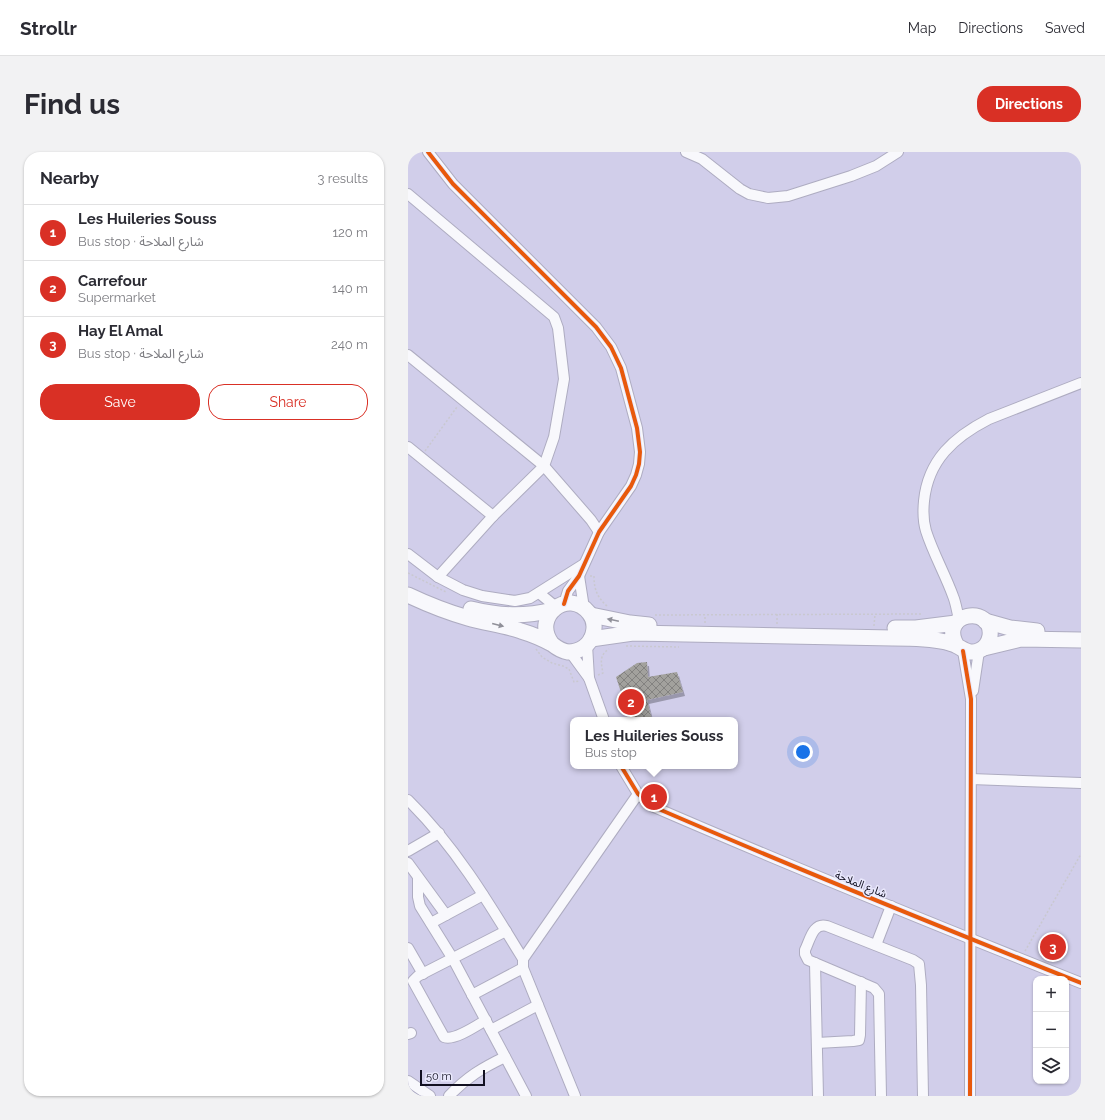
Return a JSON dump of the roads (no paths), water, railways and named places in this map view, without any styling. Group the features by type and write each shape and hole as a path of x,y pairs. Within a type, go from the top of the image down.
{"highway":[{"path":"408,585 450,603 484,612 523,616 574,604 587,611 640,624 705,621 874,621 916,628 932,627 958,621 966,616 980,618 999,626 1021,630 1081,632"},
{"path":"408,594 434,606 468,618 521,631 552,644 563,651 570,652 582,649 589,642 594,627 587,611"},
{"path":"552,644 547,635 546,624 550,614 558,607"},
{"path":"980,618 989,627 990,635 988,642 981,650"},
{"path":"958,621 953,635 960,648"},
{"path":"589,642 633,633 893,638 932,640 971,652 1021,639 1081,640"}],"street":[{"path":"428,152 452,184 596,327 616,356 627,388 639,440 639,464 636,475 631,486 599,532 579,576 558,607 539,593"},
{"path":"686,152 702,160 740,189 749,194 768,198 788,196 851,176 876,166 898,152"},
{"path":"408,194 554,317 558,328 564,379 554,437 544,466 493,516 438,578"},
{"path":"408,355 544,466 591,520 599,532"},
{"path":"958,621 954,598 932,547 923,518 925,492 932,470 948,448 976,425 1081,383"},
{"path":"408,447 493,516"},
{"path":"408,554 438,578 463,590 482,596 515,601 530,598 584,564"},
{"path":"579,576 587,611"},
{"path":"954,598 980,618"},
{"path":"589,642 593,676 603,717"},
{"path":"960,648 971,699"},
{"path":"970,1096 971,699 981,650"},
{"path":"570,652 593,676"},
{"name":"شارع الملاحة","path":"623,769 638,794 654,807 970,940 1081,983"},
{"path":"971,779 1081,784"},
{"path":"472,995 523,963 529,949 575,886 638,794"},
{"path":"408,800 439,833 483,895 506,931 523,963 538,1006 575,1096"},
{"path":"408,851 439,833"},
{"path":"408,863 446,916"},
{"path":"418,878 418,901 422,911 453,959 526,1096"},
{"path":"431,923 483,895"},
{"path":"876,945 891,906"},
{"path":"881,1096 880,997 876,989 808,960 805,954 815,927 820,925 827,926 876,945 913,960 919,964 921,985 923,1096"},
{"path":"486,1020 454,1036 447,1038 444,1037 411,985 416,977 506,931"},
{"path":"408,948 423,974"},
{"path":"815,963 818,1096"},
{"path":"817,1043 859,1040 861,982"},
{"path":"491,1030 538,1006"},
{"path":"449,1096 471,1075 505,1057"},
{"path":"408,1081 430,1096"}],"place":[{"name":"Carrefour","path":"631,702"},
{"name":"Les Huileries Souss","path":"654,797"},
{"name":"Hay El Amal","path":"1053,947"}]}
